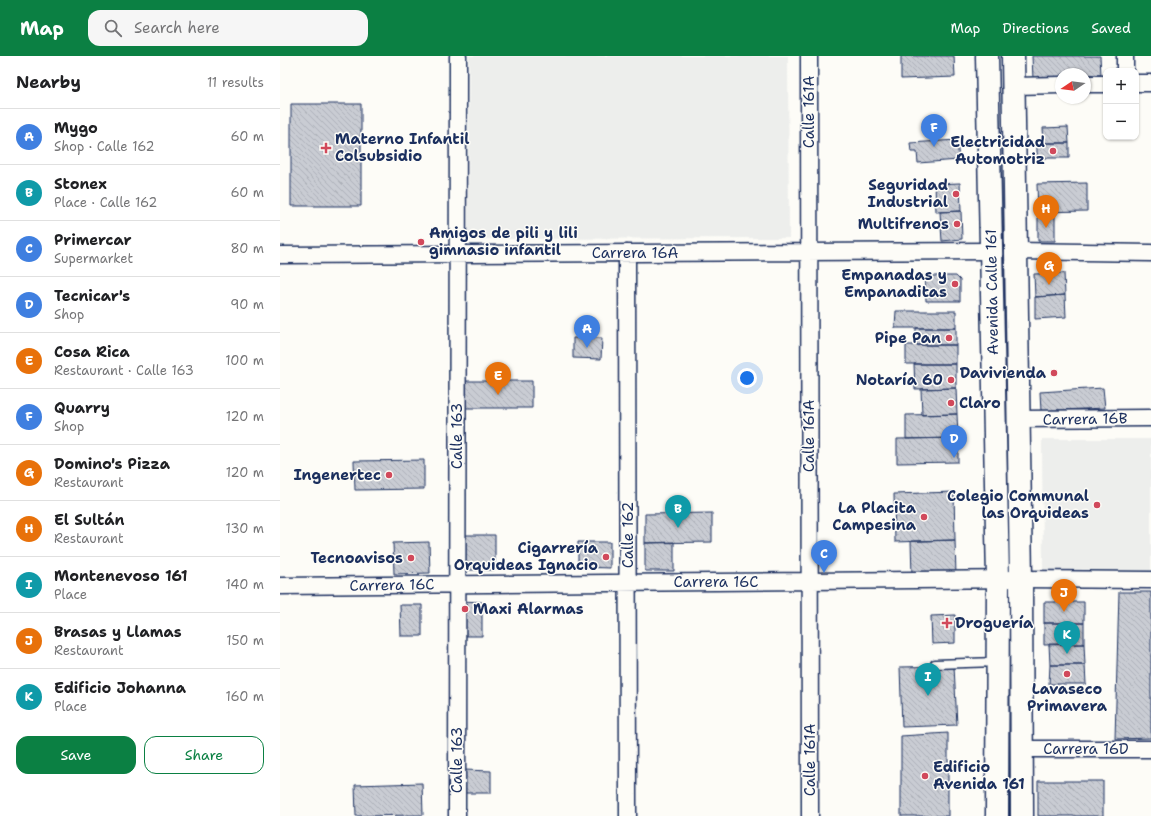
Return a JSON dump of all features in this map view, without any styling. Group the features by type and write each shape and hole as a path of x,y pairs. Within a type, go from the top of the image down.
{"main road":[{"name":"Avenida Calle 161","path":"986,56 998,580 997,816"},
{"name":"Avenida Calle 161","path":"1013,56 1021,579 1022,816"}],"street":[{"name":"Calle 163","path":"457,816 458,56"},
{"name":"Calle 161A","path":"809,56 810,816"},
{"path":"1125,56 1125,68"},
{"path":"1139,83 1151,83"},
{"path":"1091,84 1103,84"},
{"path":"1014,86 1055,85"},
{"name":"Carrera 16A","path":"280,255 991,251"},
{"path":"1016,251 1151,253"},
{"name":"Calle 162","path":"627,253 628,816"},
{"name":"Carrera 16B","path":"1018,420 1151,418"},
{"name":"Carrera 16C","path":"280,586 1021,579 1151,580"},
{"name":"Carrera 16D","path":"1021,749 1151,749"}],"lane":[{"path":"935,664 998,662"}],"shaded area":[{"path":"469,56 788,56 789,238 468,239"},
{"name":"Colegio Communal las Orquideas","path":"1042,439 1151,439 1151,571 1043,571"}],"building":[{"path":"901,56 954,56 955,77 901,79"},
{"path":"1032,56 1100,56 1101,75 1091,75 1091,68 1055,68 1055,77 1033,79"},
{"name":"Materno Infantil Colsubsidio","path":"291,104 361,104 361,206 291,206"},
{"path":"1068,127 1069,143 1044,143 1043,128"},
{"path":"957,140 959,160 918,163 917,152 911,152 910,143"},
{"name":"Electricidad Automotriz","path":"1037,143 1069,143 1069,158 1037,158"},
{"path":"960,183 961,211 936,212 935,184"},
{"path":"1087,183 1087,211 1038,212 1037,184"},
{"path":"961,211 962,239 942,241 940,212"},
{"path":"1038,212 1055,212 1055,241 1038,241"},
{"path":"1064,273 1065,295 1035,297 1034,274"},
{"path":"925,276 956,276 960,280 960,301 926,301"},
{"path":"1065,295 1066,317 1035,319 1035,297"},
{"path":"896,311 956,311 956,328 895,328"},
{"path":"916,328 956,328 956,345 916,345"},
{"path":"573,338 602,338 601,359 573,358"},
{"path":"906,345 956,345 956,364 906,364"},
{"path":"914,364 956,364 956,388 915,389"},
{"path":"463,381 532,381 532,408 464,408"},
{"path":"956,388 957,414 922,415 921,389"},
{"path":"1103,388 1105,408 1041,411 1040,392"},
{"path":"957,414 958,438 906,439 906,415"},
{"path":"958,438 958,462 897,463 897,439"},
{"name":"Ingenertec","path":"424,460 424,489 355,490 354,461"},
{"name":"La Placita Campesina","path":"954,492 955,540 895,542 894,494"},
{"path":"712,513 712,542 645,543 645,514"},
{"path":"462,535 495,535 495,570 462,570"},
{"path":"955,540 956,575 912,576 911,541"},
{"name":"Tecnoavisos","path":"429,542 430,573 394,574 393,543"},
{"path":"578,542 610,542 610,568 578,567"},
{"path":"674,542 674,571 645,571 645,543"},
{"path":"1119,592 1151,592 1151,738 1115,739"},
{"path":"461,601 482,602 482,636 461,636"},
{"path":"1044,602 1084,602 1084,623 1044,623"},
{"path":"400,605 422,605 422,636 401,636"},
{"path":"955,615 955,643 932,644 931,616"},
{"path":"1044,623 1084,623 1084,644 1044,645"},
{"path":"1049,644 1084,644 1085,665 1050,665"},
{"name":"Lavaseco Primavera","path":"1050,665 1085,665 1086,684 1049,684"},
{"path":"954,666 957,725 902,727 900,667"},
{"name":"Edificio Avenida 161","path":"948,733 948,816 901,816 901,736"},
{"path":"464,770 491,771 491,793 464,793"},
{"path":"1038,781 1103,781 1103,816 1038,816"},
{"path":"422,783 423,815 356,816 355,785"}],"place":[{"name":"Quarry","path":"934,147"},
{"name":"Materno Infantil Colsubsidio","path":"326,148"},
{"name":"Electricidad Automotriz","path":"1053,151"},
{"name":"Seguridad Industrial","path":"956,194"},
{"name":"Multifrenos","path":"957,224"},
{"name":"El Sultán","path":"1046,228"},
{"name":"Amigos de pili y lili gimnasio infantil","path":"421,242"},
{"name":"Empanadas y Empanaditas","path":"955,284"},
{"name":"Domino's Pizza","path":"1049,285"},
{"name":"Pipe Pan","path":"949,338"},
{"name":"Mygo","path":"587,348"},
{"name":"Davivienda","path":"1054,373"},
{"name":"Notaría 60","path":"951,380"},
{"name":"Cosa Rica","path":"498,395"},
{"name":"Claro","path":"951,403"},
{"name":"Tecnicar's","path":"954,458"},
{"name":"Ingenertec","path":"389,475"},
{"name":"Colegio Communal las Orquideas","path":"1097,505"},
{"name":"La Placita Campesina","path":"924,517"},
{"name":"Stonex","path":"678,528"},
{"name":"Cigarrería Orquideas Ignacio","path":"606,557"},
{"name":"Tecnoavisos","path":"411,558"},
{"name":"Primercar","path":"824,573"},
{"name":"Maxi Alarmas","path":"465,609"},
{"name":"Brasas y Llamas","path":"1064,612"},
{"name":"Droguería","path":"947,623"},
{"name":"Edificio Johanna","path":"1067,654"},
{"name":"Lavaseco Primavera","path":"1067,674"},
{"name":"Montenevoso 161","path":"928,696"},
{"name":"Edificio Avenida 161","path":"925,776"}]}
